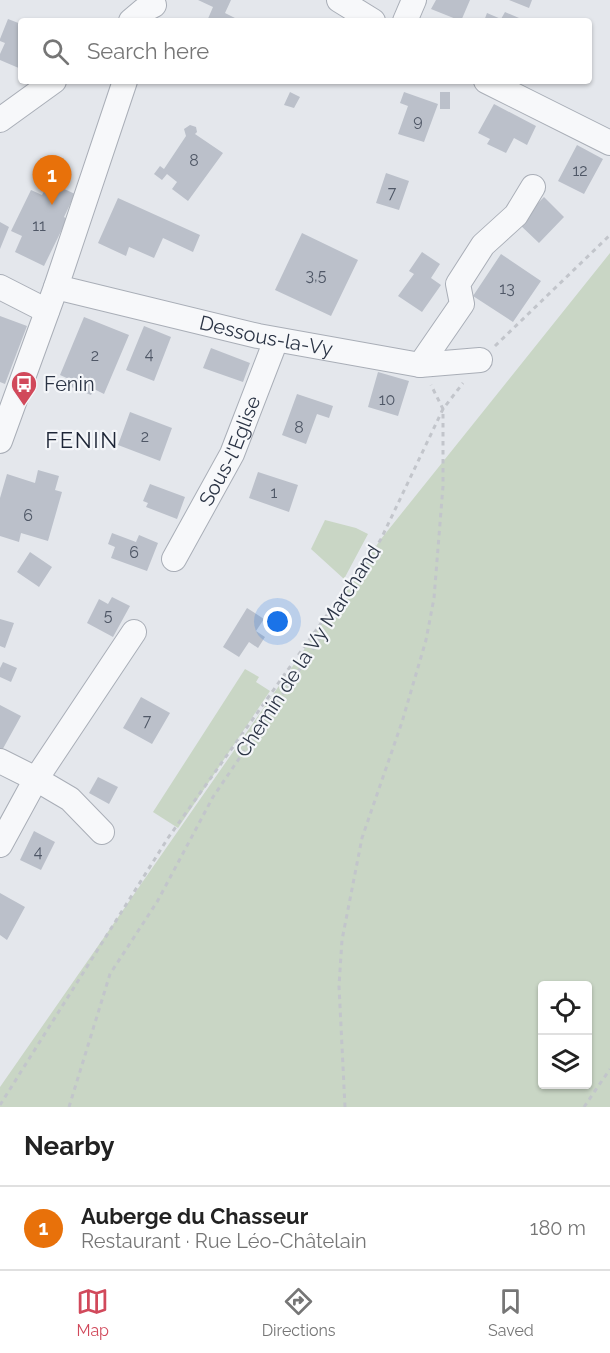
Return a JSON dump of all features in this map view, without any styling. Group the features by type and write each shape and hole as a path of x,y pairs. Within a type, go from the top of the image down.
{"street":[{"path":"339,0 368,18"},
{"path":"406,18 414,0"},
{"path":"135,18 144,10 153,9"},
{"path":"0,120 50,84"},
{"path":"0,441 56,286 124,84"},
{"path":"492,84 610,143"},
{"path":"420,365 462,304 458,284 483,245 516,215 533,187"},
{"name":"Dessous-la-Vy","path":"56,286 276,340 420,365 480,360"},
{"path":"0,287 47,311"},
{"name":"Sous-l'Eglise","path":"174,559 232,454 276,340"},
{"path":"0,844 36,779 134,632"},
{"path":"0,761 69,799 102,832"}],"path":[{"name":"Chemin de la Vy Marchand","path":"69,1107 110,974 157,902 213,797 308,657 381,539 443,409 480,360 610,235"},
{"path":"345,1107 339,986 342,940 362,838 402,722 426,640 434,598 443,486 443,409 420,365"},
{"path":"0,1105 168,838 381,539"},
{"path":"584,1107 610,1069"}],"green space":[{"path":"610,253 610,1107 0,1107 0,1087 381,539"},
{"path":"325,520 356,528 368,534 344,579 311,549"},
{"path":"245,669 259,677 256,682 270,691 178,828 153,812"}],"building":[{"path":"198,0 231,0 225,13 235,18 208,18 213,7"},
{"path":"436,0 470,0 462,18 454,18 431,9"},
{"path":"509,0 532,0 529,8"},
{"path":"505,12 519,18 502,18"},
{"path":"487,13 499,18 485,18"},
{"path":"8,19 18,23 18,68 0,60 5,43 0,39"},
{"path":"290,92 300,97 294,108 284,105"},
{"path":"404,92 438,104 424,142 398,134 408,106 400,103"},
{"path":"440,92 450,92 450,109 440,109"},
{"path":"494,104 536,126 527,145 514,138 506,153 487,144 490,139 478,133"},
{"path":"190,125 196,127 195,134 223,153 188,201 172,189 177,182 167,174 162,180 154,174 160,166 164,169 186,136 184,129"},
{"path":"577,145 603,159 584,194 558,181"},
{"path":"386,173 409,181 399,210 376,203"},
{"path":"49,182 75,194 64,217 67,219 44,266 15,252 22,236 11,231 31,190 42,195"},
{"path":"544,197 564,217 539,243 518,223"},
{"path":"118,198 200,235 193,252 163,238 154,258 129,247 126,256 98,243"},
{"path":"0,222 9,227 0,249"},
{"path":"302,233 358,260 331,316 275,290"},
{"path":"422,252 440,264 431,278 441,285 422,312 398,296 414,274 409,271"},
{"path":"501,254 541,281 513,322 473,296"},
{"path":"0,316 27,326 5,384 0,382"},
{"path":"84,317 129,335 104,394 94,389 91,395 69,386 71,380 60,375"},
{"path":"144,326 171,337 154,381 126,370"},
{"path":"211,348 250,363 243,382 203,368"},
{"path":"378,372 409,381 398,416 368,407"},
{"path":"297,394 333,406 329,418 317,414 306,444 282,435"},
{"path":"130,412 172,428 160,461 118,445"},
{"path":"38,470 59,476 55,490 62,492 48,541 21,533 19,542 0,536 0,498 7,474 35,483"},
{"path":"258,472 298,485 289,512 249,498"},
{"path":"150,484 185,497 177,519 146,507 148,503 143,501"},
{"path":"112,533 136,542 139,535 158,543 147,571 111,558 115,547 108,544"},
{"path":"30,552 52,567 39,587 17,572"},
{"path":"112,597 130,606 113,637 87,623 99,599 108,604"},
{"path":"247,608 264,619 256,631 265,637 258,648 249,642 239,657 223,647"},
{"path":"0,619 14,623 5,648 0,646"},
{"path":"3,662 17,668 11,682 0,677"},
{"path":"141,697 170,713 152,744 123,728"},
{"path":"0,705 21,716 0,754"},
{"path":"98,777 118,787 109,804 89,793"},
{"path":"34,831 55,842 41,870 20,860"},
{"path":"0,893 25,907 7,940 0,935"}],"place":[{"name":"Auberge du Chasseur","path":"52,205"},
{"name":"Fenin","path":"24,407"}],"district":[{"name":"FENIN","path":"82,440"}]}
